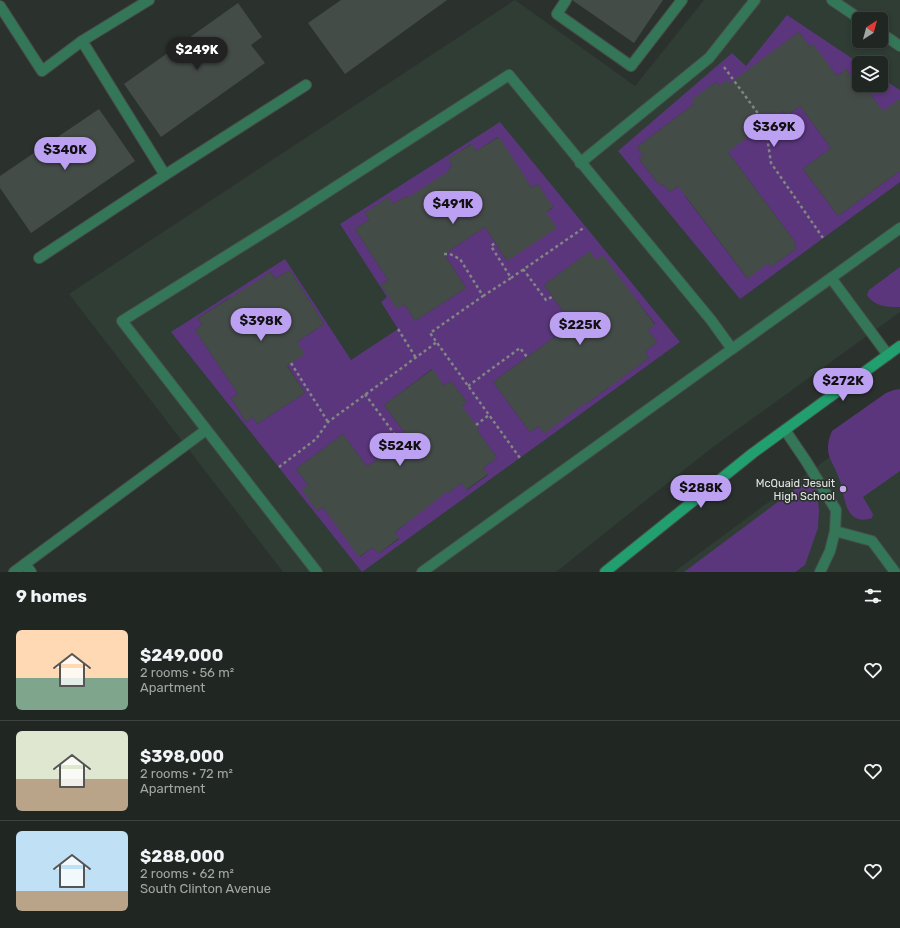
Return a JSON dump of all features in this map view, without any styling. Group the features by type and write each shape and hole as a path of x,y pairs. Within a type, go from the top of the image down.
{"street":[{"path":"605,572 785,430 900,346"}],"lane":[{"path":"0,6 42,71 82,40 149,0"},
{"path":"566,0 557,14 631,66 682,0"},
{"path":"580,163 709,58 756,0"},
{"path":"832,0 852,14"},
{"path":"888,38 900,46"},
{"path":"82,40 165,175"},
{"path":"317,572 122,321 289,217 509,75 711,320 732,348"},
{"path":"40,258 165,175 306,85"},
{"path":"422,572 900,228"},
{"path":"831,278 888,356"},
{"path":"14,572 28,568 206,430"},
{"path":"785,430 836,510 835,531 830,551 820,572"},
{"path":"835,531 872,541 895,572"}],"path":[{"path":"721,63 765,123 771,163 823,238"},
{"path":"520,458 430,333 585,226"},
{"path":"495,243 491,246 511,278"},
{"path":"444,254 450,254 460,259 483,296"},
{"path":"523,269 546,300 552,297"},
{"path":"398,329 416,358"},
{"path":"279,467 316,439 328,422 437,342"},
{"path":"468,386 520,348 527,357"},
{"path":"290,363 328,422"},
{"path":"365,394 401,443"},
{"path":"476,425 489,415"}],"shaded area":[{"path":"515,0 635,86 704,0 900,0 900,312 709,450 556,572 283,572 69,294"},
{"path":"787,15 852,58 852,77 846,69 837,76 813,45 810,47 799,32 751,68 786,116 800,106 831,148 803,169 838,216 900,171 900,182 740,299 618,151 732,53 746,66","holes":["716,82 719,86 728,152 796,243 794,244 797,248 771,267 768,263 747,278 685,196 689,192 683,183 670,192 663,184 660,186 639,159 643,156 637,147 694,104 692,100"]},
{"path":"888,82 900,90 900,107 879,114 877,103 868,92 888,92"},
{"path":"500,122 680,342 362,572 171,332 285,259 351,360 398,329 381,302 387,297 340,224","holes":["498,137 532,188 538,184 553,208 546,212 507,261 485,227 444,254 466,288 415,321 404,304 397,308 381,285 388,280 355,229 369,220 365,213 388,198 393,204 406,196 411,205 453,177 448,169 452,166 449,159 471,144 476,151","589,252 638,302 655,324 648,330 657,342 645,352 649,358 624,376 619,370 608,388 586,404 581,397 544,433 539,426 530,432 493,382 556,336 548,325 564,313 544,285","290,270 324,324 297,342 287,365 305,393 257,424 253,417 246,422 231,398 238,394 195,330 202,325 198,318 229,298 235,306 271,272 275,279","432,369 444,386 451,381 467,402 460,408 479,429 477,430 497,458 483,468 488,475 467,490 461,483 448,493 442,486 402,515 407,523 395,532 399,539 378,554 373,547 360,557 323,507 317,511 308,485 296,469 343,434 367,467 408,437 384,405"]},
{"path":"900,267 900,307 882,306 870,299 867,295 869,290"},
{"path":"900,389 900,471 863,497 873,514 872,518 863,520 856,518 851,514 845,502 840,481 828,452 829,439 832,431 886,393"},
{"name":"McQuaid Jesuit High School","path":"900,405 900,572 674,572"},
{"path":"814,475 819,510 818,528 805,565 795,572 684,572"}],"building":[{"path":"341,0 447,0 345,74 308,23"},
{"path":"572,0 663,0 634,43"},
{"path":"238,3 262,37 251,45 265,63 161,137 124,84"},
{"path":"799,32 810,47 813,44 837,76 846,69 852,77 852,92 868,92 883,111 900,99 900,171 838,216 803,169 831,148 800,106 786,116 783,111 728,152 796,243 794,244 797,248 771,267 768,263 748,279 678,186 670,192 663,184 660,186 639,159 643,156 637,147 694,104 691,100 716,82 719,86 727,80 730,83"},
{"path":"99,109 135,161 31,233 0,188 0,176"},
{"path":"499,137 532,188 538,184 553,207 546,212 557,228 507,261 485,227 444,254 466,288 415,321 404,304 397,309 381,285 388,280 355,229 369,220 365,213 388,197 393,204 406,196 407,198 449,171 448,169 452,166 448,159 472,144 476,151"},
{"path":"590,251 596,260 603,255 655,325 648,330 657,342 645,352 649,358 544,434 539,426 530,432 493,382 556,336 547,325 564,313 544,285"},
{"path":"290,270 324,324 297,342 305,354 287,366 305,393 257,424 253,417 246,422 231,398 238,394 195,330 202,325 198,318 271,272 275,279"},
{"path":"433,369 444,386 451,381 467,402 462,406 479,429 477,430 497,458 483,468 488,474 466,490 461,483 448,493 447,492 395,532 399,538 378,554 373,547 359,557 323,507 317,511 302,490 308,485 296,469 343,434 367,467 408,437 384,405"}],"place":[{"name":"McQuaid Jesuit High School","path":"843,489"}]}
